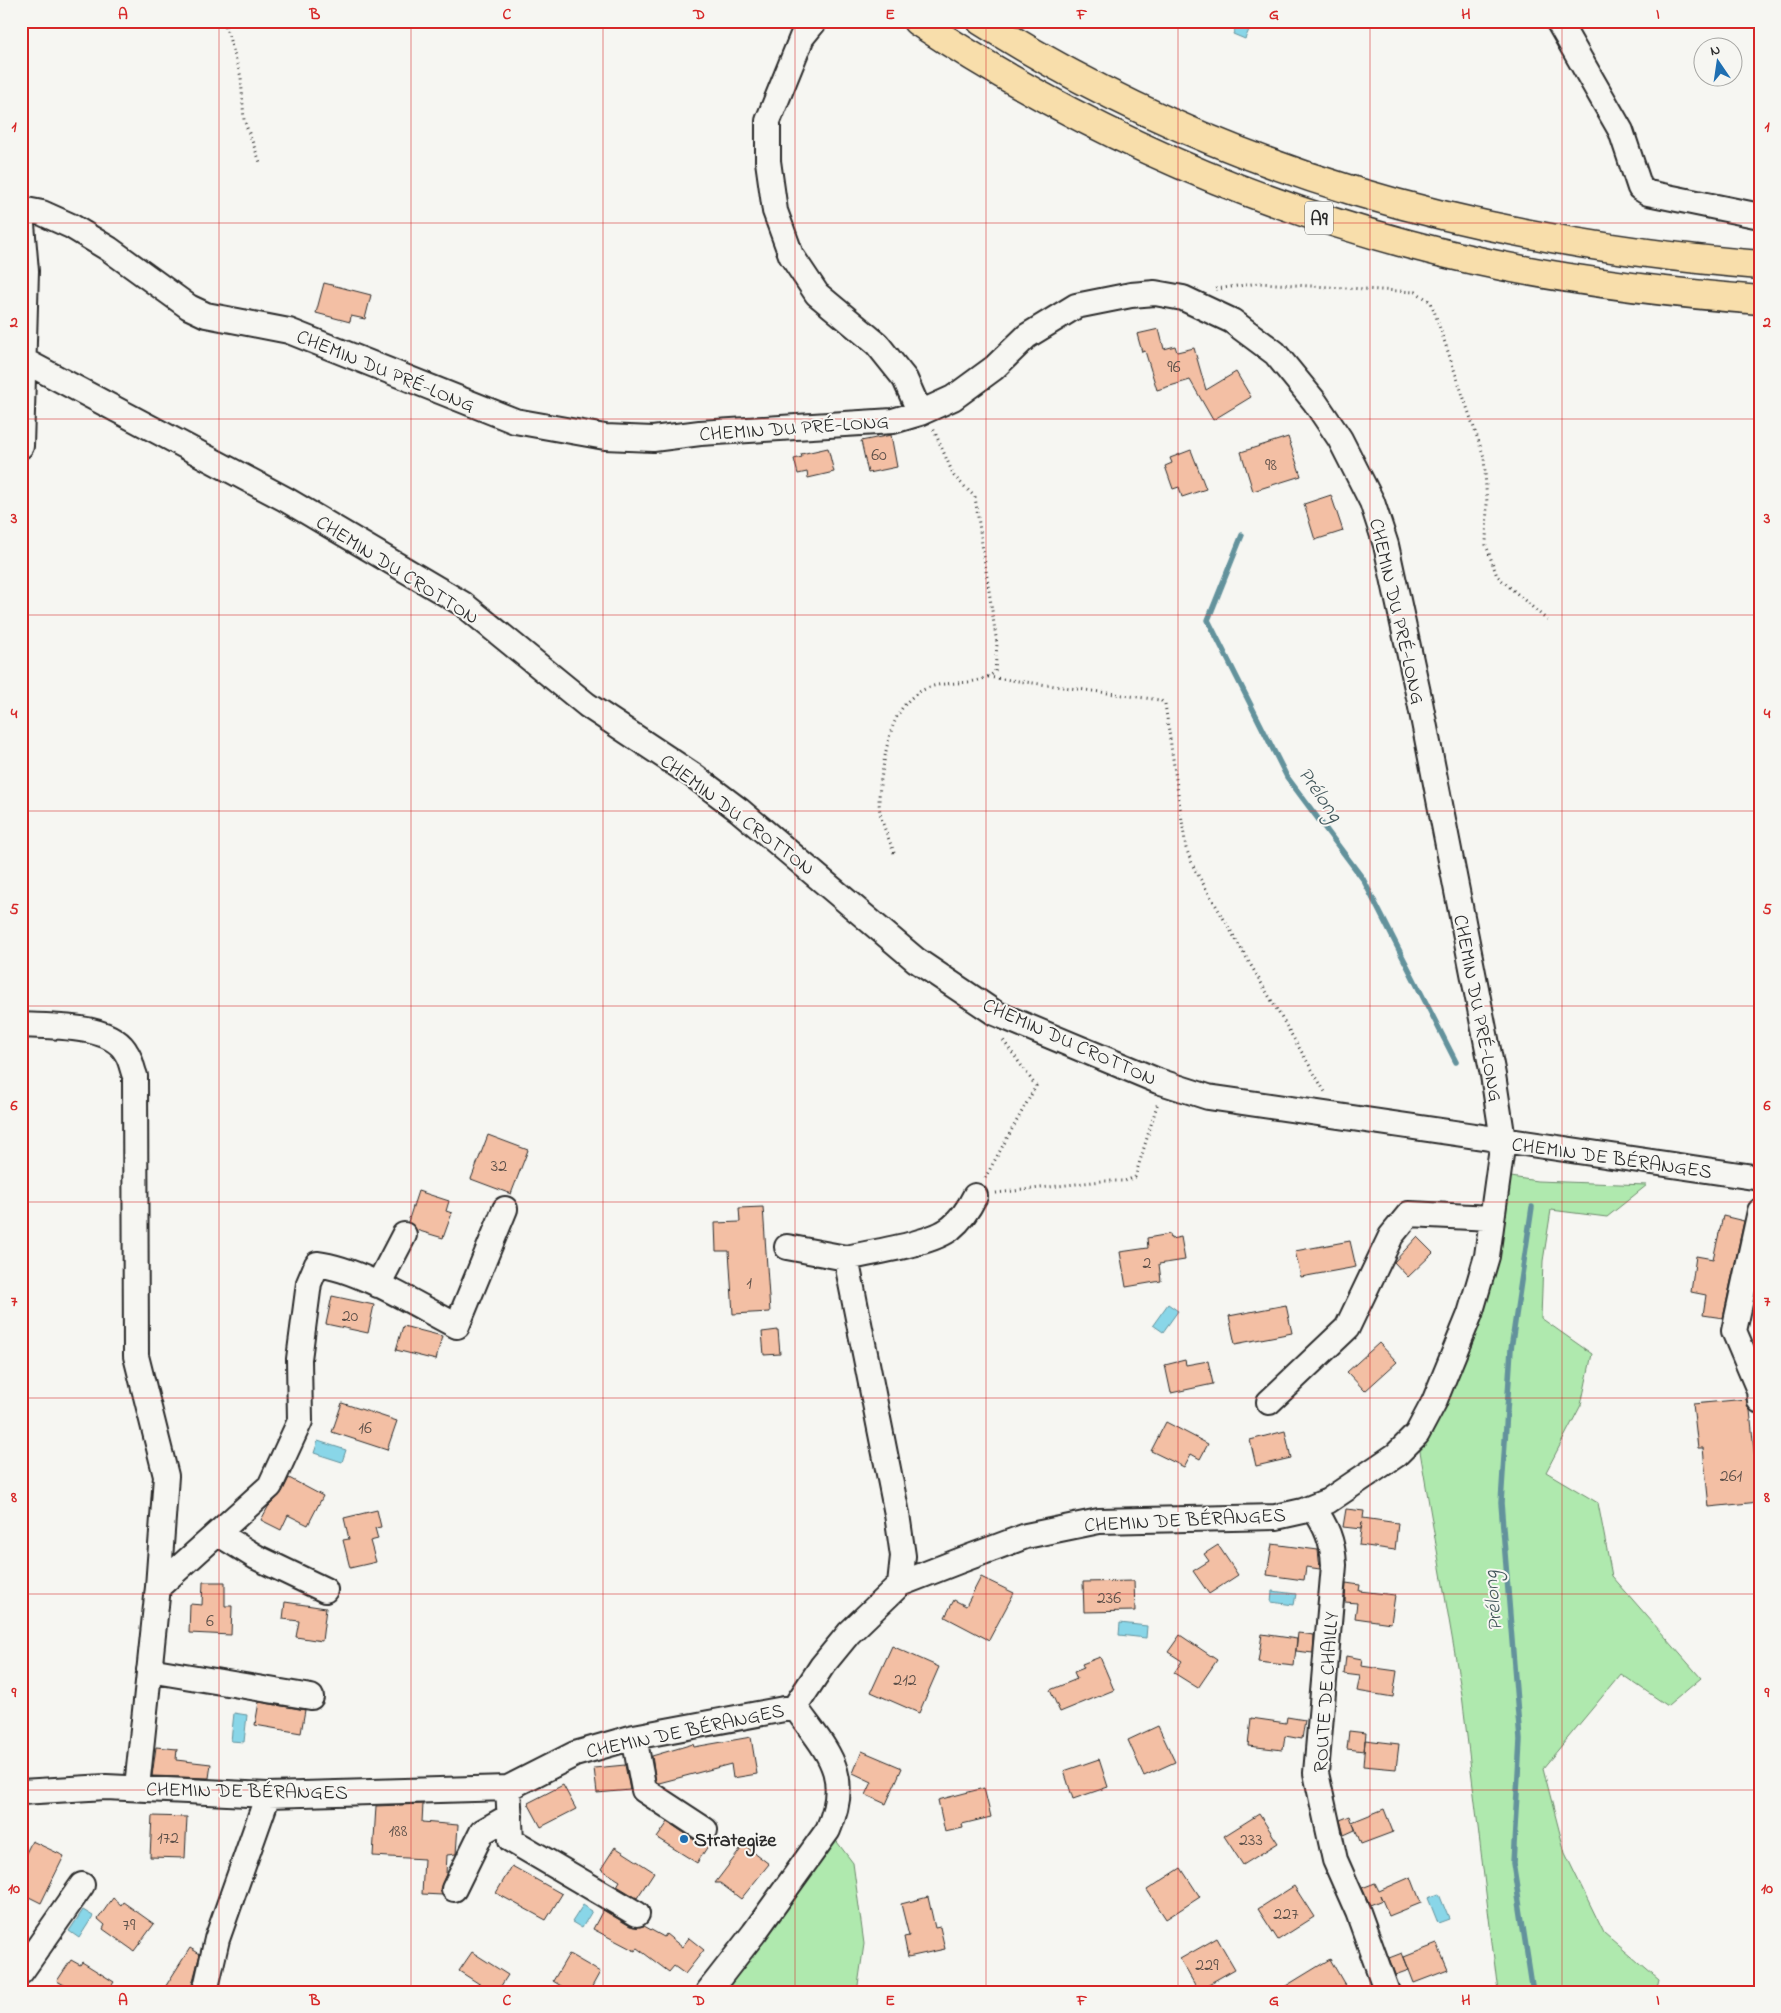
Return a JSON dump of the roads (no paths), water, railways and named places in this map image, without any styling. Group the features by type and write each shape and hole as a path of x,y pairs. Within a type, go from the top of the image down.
{"highway":[{"name":"A9","path":"917,21 1014,82 1111,133 1209,177 1308,214 1409,244 1514,268 1670,292 1760,300"},
{"name":"A9","path":"981,21 1092,85 1174,124 1270,163 1370,197 1469,223 1547,239 1665,256 1760,265"}],"street":[{"path":"1558,21 1621,131 1640,188 1648,193 1760,216"},
{"path":"803,27 768,122 768,161 775,211 791,255 817,294 878,344 904,379 920,413"},
{"name":"CHEMIN DU PRÉ-LONG","path":"21,209 42,213 71,226 109,249 189,307 206,315 289,331 515,421 559,431 605,437 652,439 700,433 893,421 920,413 953,398 994,368 1027,336 1076,306 1155,293 1182,298 1232,321 1276,353 1315,402 1340,439 1372,502 1386,545 1420,702 1493,1074 1503,1140"},
{"path":"21,213 26,272 22,359 24,408 21,446"},
{"name":"CHEMIN DU CROTTON","path":"22,359 285,499 463,604 587,705 694,776 739,810 916,960 995,1012 1164,1082 1208,1097 1503,1140"},
{"path":"21,1025 90,1029 112,1040 127,1052 135,1076 136,1356 166,1476 158,1587 137,1787"},
{"name":"CHEMIN DE BÉRANGES","path":"21,1792 137,1787 268,1794 508,1788 575,1754 634,1737 795,1707 822,1666 849,1633 900,1584 1026,1536 1099,1521 1276,1517 1328,1501 1396,1456 1417,1434 1434,1402 1470,1314 1487,1256 1503,1140 1760,1178"},
{"path":"787,1247 846,1258 936,1236 950,1229 970,1206 974,1196"},
{"path":"158,1587 270,1486 300,1421 299,1359 309,1282 317,1264 331,1266 378,1286 457,1326 505,1209"},
{"path":"1760,1211 1734,1330 1759,1390 1760,1401"},
{"path":"1270,1402 1347,1328 1391,1236 1408,1214 1492,1218"},
{"path":"378,1286 404,1235"},
{"path":"846,1258 897,1514 903,1556 900,1584"},
{"name":"ROUTE DE CHAILLY","path":"1312,1507 1324,1524 1330,1537 1334,1565 1316,1773 1335,1860 1358,1912 1388,1992"},
{"path":"219,1534 256,1557 325,1590"},
{"path":"149,1670 311,1697"},
{"path":"708,1992 754,1933 828,1830 836,1811 839,1794 837,1776 831,1758 795,1707"},
{"path":"634,1737 644,1790 706,1830"},
{"path":"508,1788 511,1840 637,1914"},
{"path":"205,1992 218,1939 268,1794"},
{"path":"463,1876 482,1832 510,1816"},
{"path":"21,1972 82,1884"}],"water":[{"path":"1239,21 1253,21 1245,39 1233,34"},
{"path":"1168,1304 1178,1311 1163,1332 1153,1325"},
{"path":"318,1441 346,1450 342,1462 314,1453"},
{"path":"1272,1591 1296,1594 1294,1605 1271,1602"},
{"path":"1120,1623 1147,1626 1146,1638 1119,1635"},
{"path":"234,1713 247,1715 244,1742 231,1741"},
{"path":"1439,1894 1449,1919 1438,1923 1428,1898"},
{"path":"583,1905 592,1911 582,1928 572,1922"},
{"path":"83,1910 93,1916 79,1938 69,1931"}],"waterway":[{"name":"Prélong","path":"1242,535 1208,620 1287,777 1363,879 1456,1062"},
{"name":"Prélong","path":"1532,1207 1511,1349 1501,1503 1520,1740 1513,1863 1533,1992"}],"place":[{"name":"Strategize","path":"684,1839"}]}
